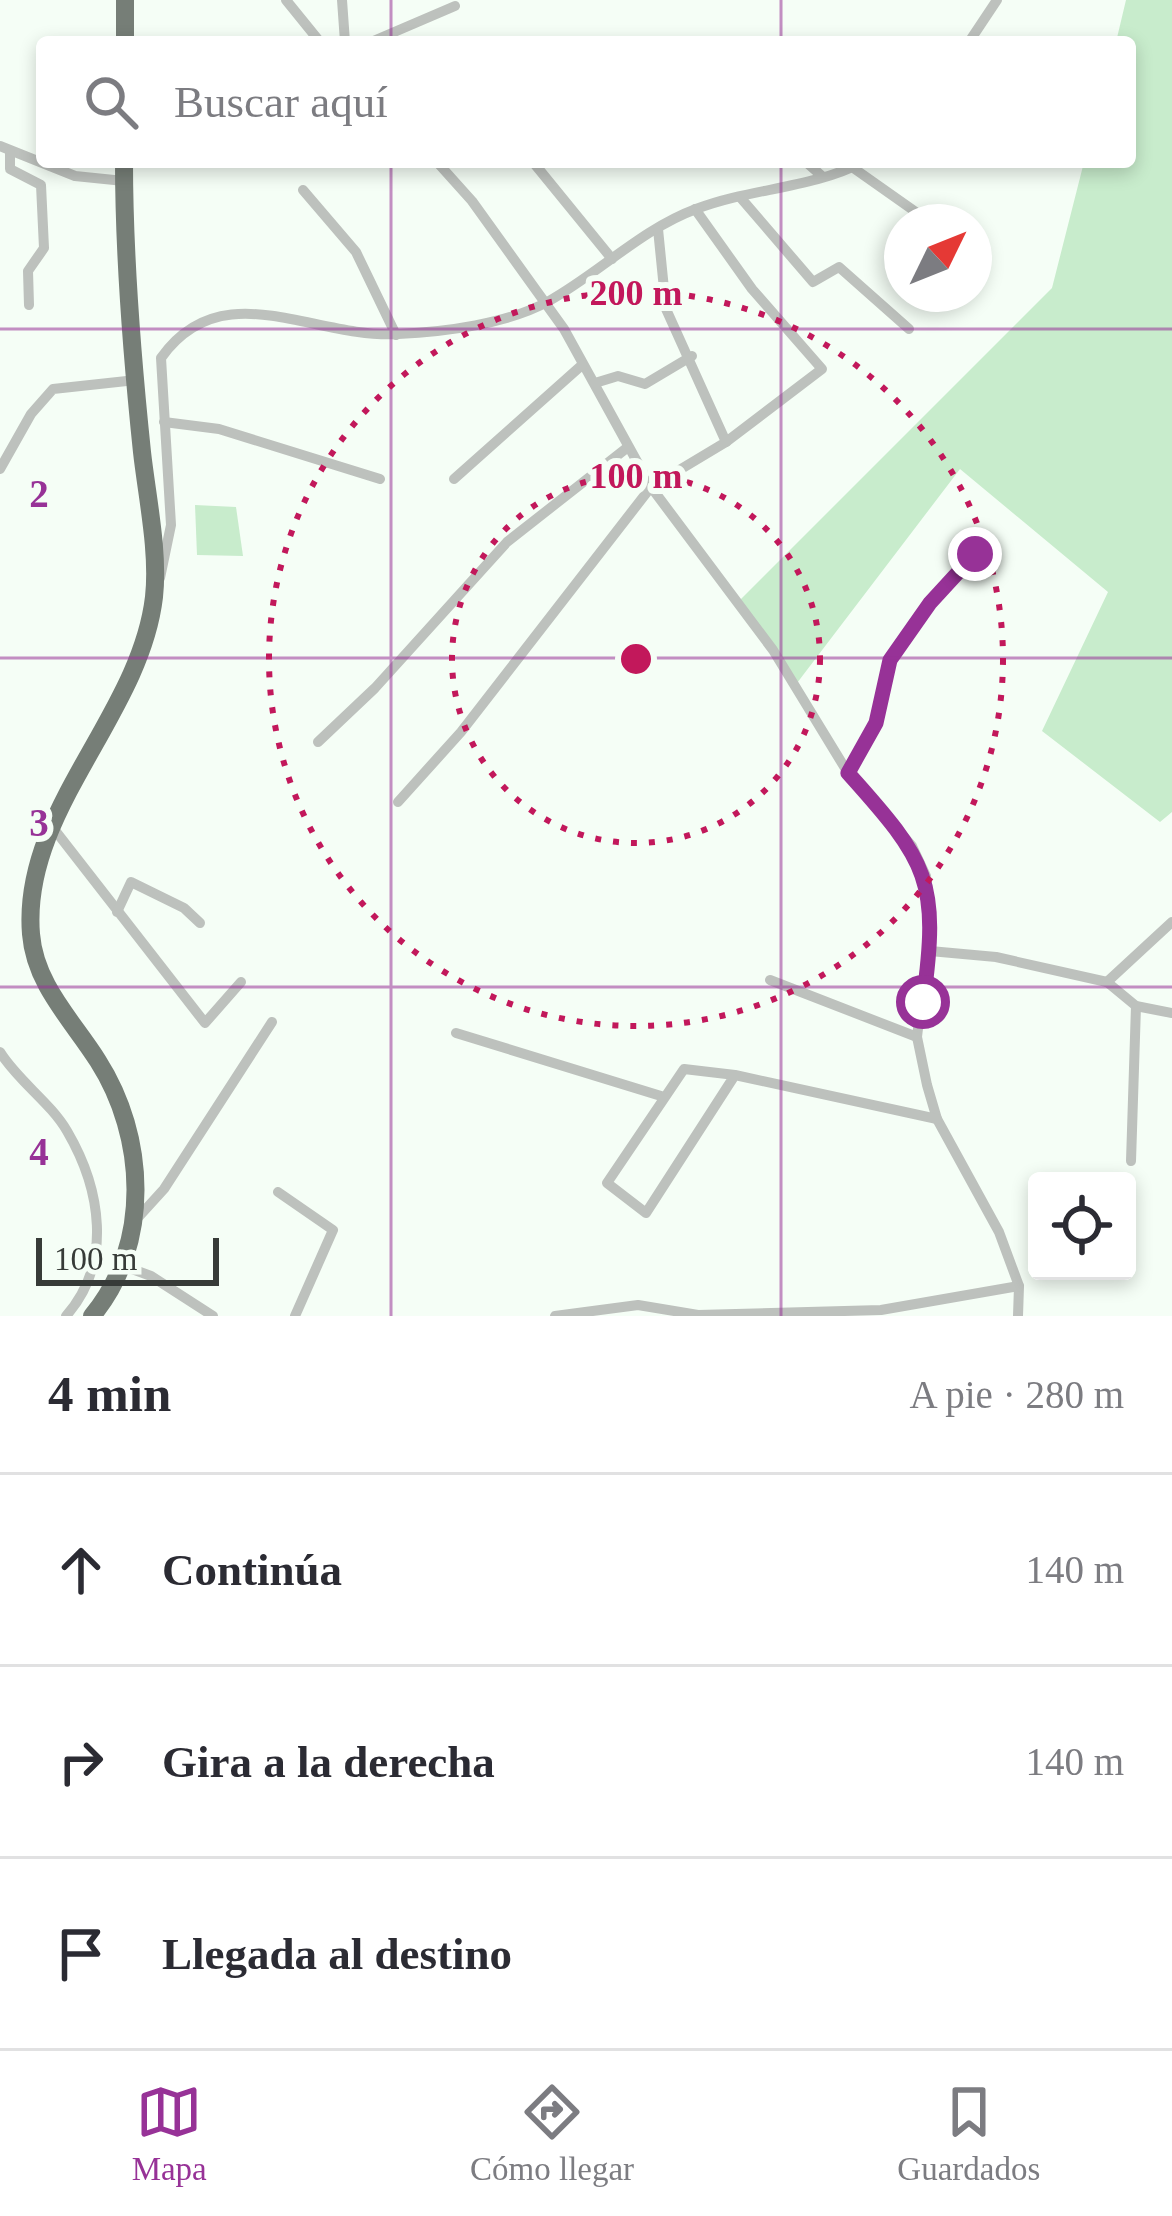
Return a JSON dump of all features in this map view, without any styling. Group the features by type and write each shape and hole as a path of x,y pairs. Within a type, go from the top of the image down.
{"highway":[{"path":"124,36 125,0"},
{"path":"92,1316 121,1265 131,1225 136,1166 125,1113 49,988 32,938 34,881 136,659 155,592 124,172"}],"street":[{"path":"286,0 315,36"},
{"path":"342,0 345,36"},
{"path":"973,36 997,0"},
{"path":"385,36 455,6"},
{"path":"5,149 36,160"},
{"path":"5,149 10,169 41,185 44,248 28,271 29,305"},
{"path":"58,168 99,183 124,172"},
{"path":"442,168 472,201 544,304 595,383 651,487 773,650 848,773 913,846 926,876 930,951 917,1037 937,1119 991,1216 1019,1286 1018,1316"},
{"path":"538,168 612,259"},
{"path":"813,168 823,177"},
{"path":"155,592 171,524 161,358 175,339 232,312 257,310 323,330 396,335 462,326 544,304 695,209 849,168"},
{"path":"862,168 907,204"},
{"path":"303,190 356,252 396,335"},
{"path":"740,197 784,254 813,282 839,267 909,329"},
{"path":"398,802 472,719 651,487 726,442 822,370 752,289 695,209"},
{"path":"658,229 666,309 692,356 726,442"},
{"path":"595,383 618,376 645,384 692,356"},
{"path":"454,478 582,365"},
{"path":"0,469 31,414 52,389 136,380"},
{"path":"164,422 219,429 380,479"},
{"path":"318,742 375,688 506,542 628,448"},
{"path":"848,773 876,723 890,660 930,603 975,554"},
{"path":"54,830 205,1023 241,982"},
{"path":"117,912 130,882 184,908 200,923"},
{"path":"1108,982 1172,922"},
{"path":"930,951 996,956 1108,982 1136,1006 1172,1013"},
{"path":"770,980 917,1037"},
{"path":"1131,1161 1136,1006"},
{"path":"131,1225 164,1189 272,1022"},
{"path":"456,1034 661,1096"},
{"path":"0,1052 67,1132 96,1212 97,1267 66,1316"},
{"path":"735,1075 646,1213 608,1184 661,1096 684,1069 735,1075 937,1119"},
{"path":"278,1192 332,1229 295,1316"},
{"path":"121,1265 151,1276 213,1316"},
{"path":"555,1316 588,1308 638,1306 698,1315 881,1310 1019,1286"}],"green space":[{"path":"1126,0 1172,0 1172,812 1160,822 1042,731 1108,592 960,469 794,687 739,601 1052,288 1082,168 1136,168 1136,36 1117,36"},
{"path":"195,505 236,507 243,556 197,555"}],"route":[{"path":"923,1002 931,920 926,876 913,846 848,773 876,723 890,660 930,603 975,554"}]}
